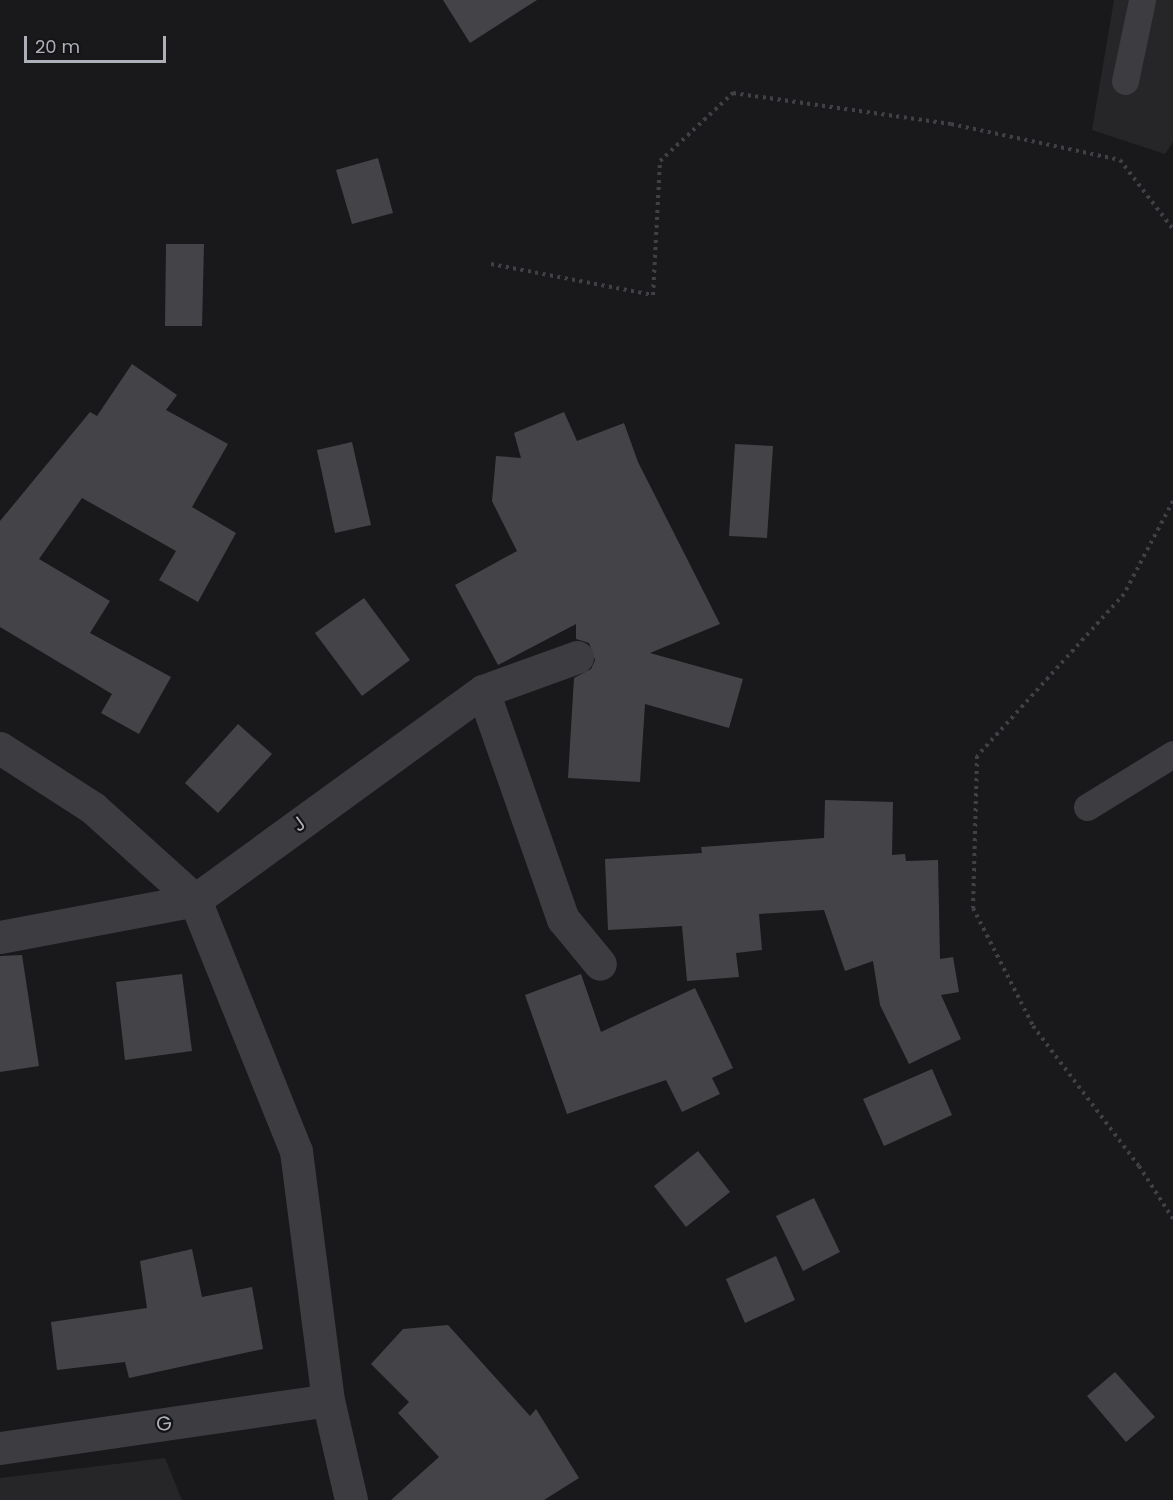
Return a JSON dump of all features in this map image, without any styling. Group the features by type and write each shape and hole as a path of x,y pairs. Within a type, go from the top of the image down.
{"street":[{"name":"J","path":"0,937 195,900 483,691 577,657"},
{"path":"483,691 563,919 600,964"},
{"path":"0,748 93,808 195,900 296,1151 328,1400 351,1500"},
{"name":"G","path":"0,1448 328,1400"}],"lane":[{"path":"1125,81 1142,0"},
{"path":"1087,807 1173,754"}],"path":[{"path":"491,264 653,295 660,160 733,93 951,124 1120,160 1173,229"},
{"path":"1173,501 1124,594 977,756 974,908 1033,1026 1139,1166 1173,1219"}],"shaded area":[{"path":"1114,0 1173,0 1173,142 1165,154 1092,130"},
{"path":"165,1458 182,1500 0,1500 0,1478"}],"building":[{"path":"443,0 537,0 470,43"},
{"path":"378,158 393,213 352,224 336,170"},
{"path":"166,244 204,244 202,326 165,326"},
{"path":"132,364 177,395 166,410 228,444 192,507 236,533 198,602 159,580 176,551 82,498 39,559 110,601 90,633 171,677 139,734 101,713 112,694 0,627 0,521 90,412 97,416"},
{"path":"564,412 577,441 624,423 638,462 720,624 650,653 743,679 729,728 645,704 640,782 568,778 574,678 591,669 595,660 589,643 576,639 576,624 498,665 455,585 517,551 492,501 496,456 521,458 514,433"},
{"path":"352,442 371,525 335,533 317,450"},
{"path":"735,444 773,446 767,538 729,536"},
{"path":"364,598 410,660 362,696 315,633"},
{"path":"238,724 272,754 218,813 185,783"},
{"path":"825,800 893,802 892,855 905,854 906,861 938,860 940,959 953,957 959,992 941,995 961,1039 909,1064 880,1005 873,961 845,971 824,910 759,914 762,950 736,953 739,977 687,981 682,926 608,930 605,859 702,853 701,847 824,838"},
{"path":"22,955 39,1066 0,1072 0,956"},
{"path":"182,974 192,1051 125,1060 116,982"},
{"path":"581,974 601,1032 695,988 733,1068 712,1078 720,1094 682,1112 666,1080 567,1114 525,995"},
{"path":"932,1069 952,1115 884,1146 863,1099"},
{"path":"698,1151 730,1192 686,1227 654,1186"},
{"path":"814,1198 840,1252 803,1271 776,1216"},
{"path":"192,1249 202,1297 252,1287 263,1349 129,1378 125,1362 57,1370 51,1322 147,1308 140,1261"},
{"path":"776,1256 795,1300 745,1323 726,1279"},
{"path":"448,1325 530,1416 536,1409 579,1478 544,1500 391,1500 439,1457 398,1413 409,1402 371,1364 403,1329"},
{"path":"1115,1372 1155,1417 1126,1442 1087,1396"}]}
